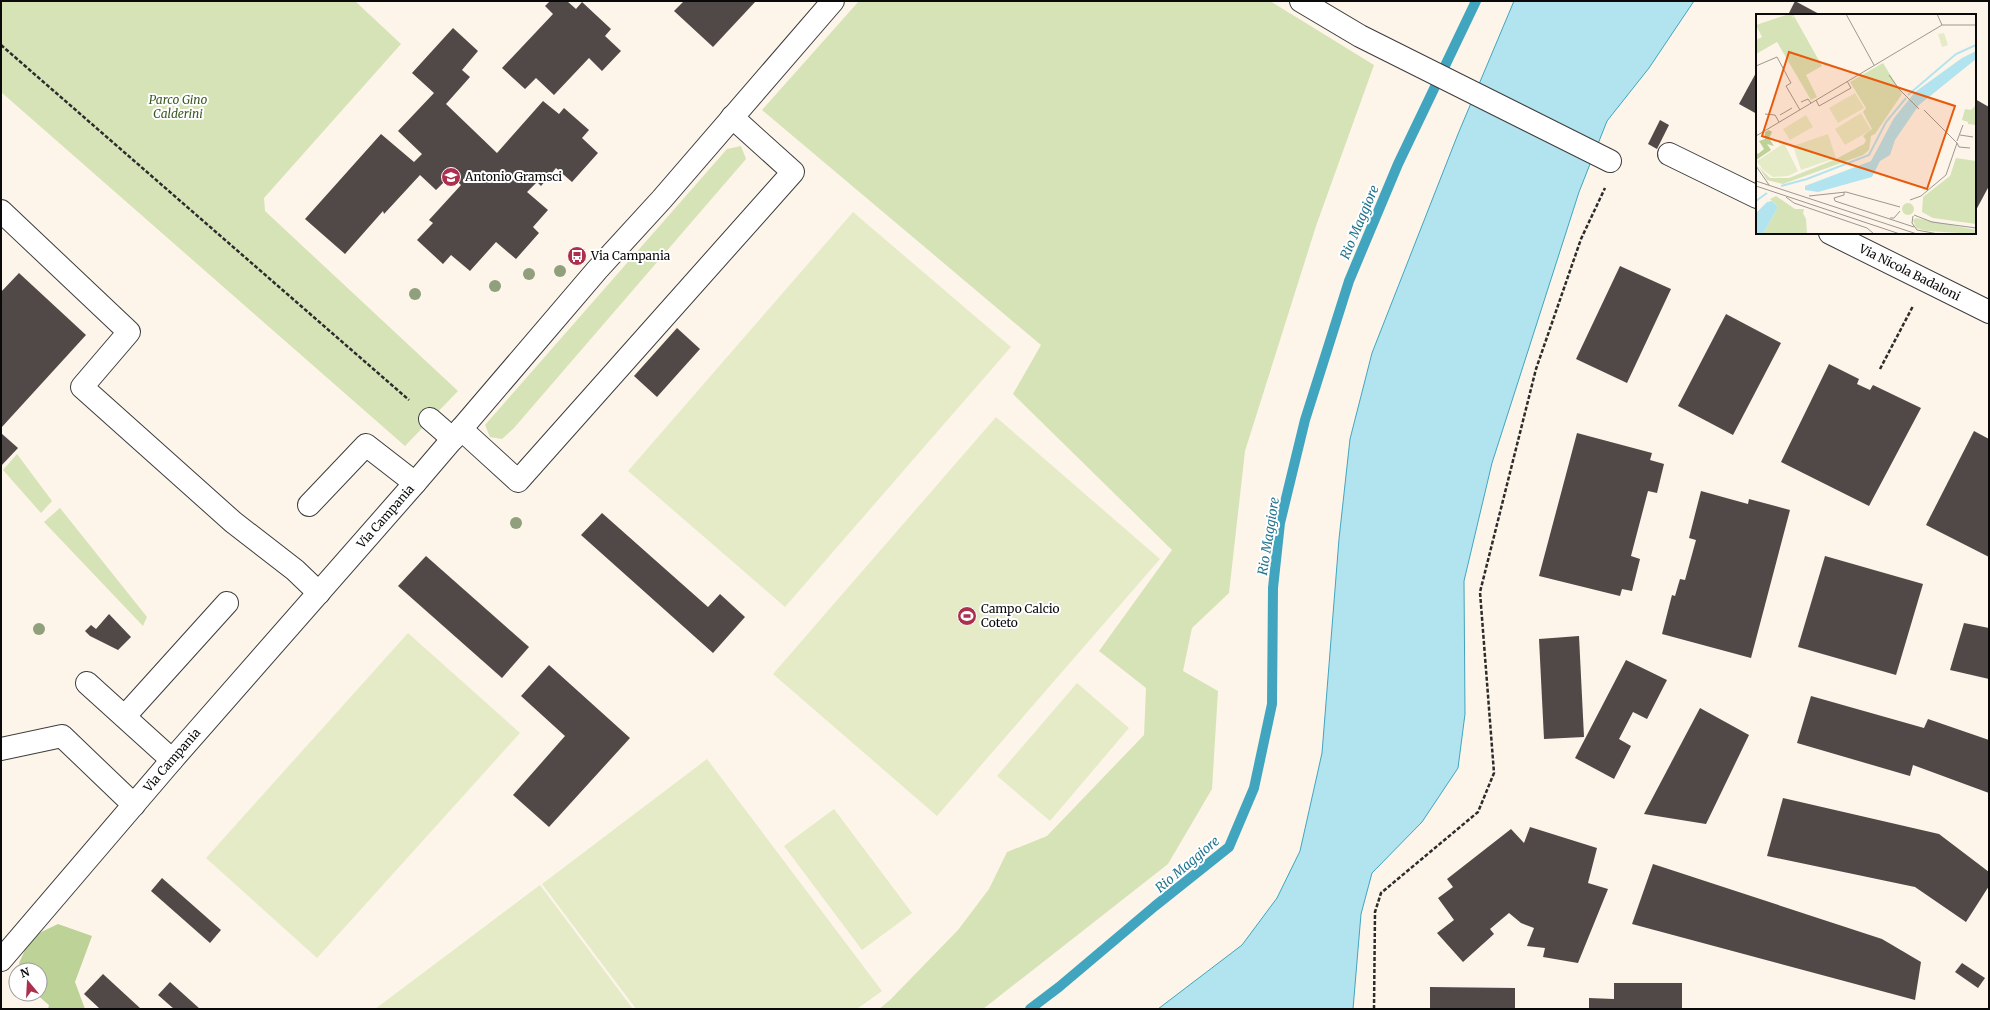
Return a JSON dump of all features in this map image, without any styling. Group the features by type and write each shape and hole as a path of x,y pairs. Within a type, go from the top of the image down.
{"street":[{"name":"Via Campania","path":"1,960 172,760 415,483 597,270 662,199 833,1"},
{"path":"1301,1 1360,36 1610,161"},
{"path":"430,419 457,434 518,481 793,172 732,117"},
{"path":"1669,154 1756,197"},
{"path":"1,211 129,332 82,387 233,522 295,570 319,593"},
{"name":"Via Nicola Badaloni","path":"1832,234 1989,312"},
{"path":"309,505 366,445 415,483"},
{"path":"125,716 227,603"},
{"path":"87,683 172,760"},
{"path":"1,749 62,736 134,805"}],"path":[{"path":"1,45 430,419"},
{"path":"1374,1009 1376,912 1381,893 1478,812 1494,773 1480,592 1536,369 1581,239 1597,205"},
{"path":"1880,369 1913,305"}],"green space":[{"name":"Parco Gino Calderini","path":"1,1 355,1 401,44 264,198 265,211 458,391 405,446 1,92"},
{"path":"859,1 1270,1 1374,65 1316,226 1245,451 1229,593 1192,628 1183,671 1218,691 1212,789 1168,864 983,1009 879,1009 890,1000 958,930 989,889 1007,852 1047,836 1144,735 1146,688 1099,651 1172,550 1013,394 1041,345 762,110"},
{"path":"741,146 746,159 514,428 502,439 490,437 485,425 727,149"},
{"path":"853,212 1011,347 785,607 628,471"},
{"name":"Campo Calcio Coteto","path":"996,417 1160,559 937,816 773,674"},
{"path":"17,454 52,501 41,513 3,470"},
{"path":"60,508 147,617 143,626 44,522"},
{"path":"408,633 520,733 317,958 206,858"},
{"path":"1077,683 1129,728 1050,821 997,776"},
{"path":"707,759 882,991 857,1009 636,1009 542,884"},
{"path":"834,809 912,913 862,950 784,846"},
{"path":"540,885 633,1009 375,1009"},
{"path":"58,924 92,936 75,982 85,1009 48,1009 49,1005 45,1002 48,1002 48,962 19,962 31,937"}],"water":[{"path":"1514,1 1694,1 1649,68 1607,121 1579,192 1492,463 1464,581 1465,714 1458,768 1422,822 1372,873 1361,914 1353,1009 1158,1009 1242,945 1277,898 1300,851 1322,753 1339,539 1350,439 1372,353 1458,134"}],"building":[{"path":"550,1 567,1 576,9 582,2 611,29 605,36 621,51 602,71 589,58 554,95 536,78 525,89 502,68 553,14 545,6"},
{"path":"684,1 756,1 713,47 674,11"},
{"path":"1795,1 1819,14 1788,14"},
{"path":"453,28 478,51 462,70 470,77 446,104 497,153 543,101 559,114 564,108 589,130 582,138 598,153 572,182 556,168 541,186 537,182 527,192 548,210 533,227 539,233 516,259 496,242 470,271 451,255 443,264 417,240 433,223 429,220 461,185 451,175 436,190 420,175 384,214 383,211 345,254 305,219 381,134 414,162 422,154 398,131 434,93 412,73"},
{"path":"1756,73 1756,113 1739,104"},
{"path":"1976,100 1989,107 1989,186 1976,210"},
{"path":"1660,120 1669,125 1657,149 1648,144"},
{"path":"1620,266 1671,289 1627,383 1576,359"},
{"path":"19,273 86,335 1,428 1,292"},
{"path":"1726,314 1781,343 1733,435 1678,406"},
{"path":"677,328 700,349 657,397 634,376"},
{"path":"1829,364 1859,379 1857,384 1870,390 1873,385 1921,408 1869,506 1781,462"},
{"path":"1974,431 1989,439 1989,557 1926,525"},
{"path":"1,433 18,448 1,466"},
{"path":"1577,433 1652,453 1650,460 1664,464 1657,493 1648,491 1631,556 1640,559 1632,591 1622,589 1620,596 1539,576"},
{"path":"1701,491 1748,504 1749,499 1790,510 1751,658 1662,634 1672,595 1675,596 1680,579 1685,580 1696,540 1689,538"},
{"path":"602,513 708,607 720,594 745,617 713,653 581,535"},
{"path":"426,556 529,647 502,678 398,586"},
{"path":"1825,556 1923,584 1896,675 1798,647"},
{"path":"109,614 131,637 118,650 90,636 85,631 91,625 96,629"},
{"path":"1964,623 1989,628 1989,679 1950,670"},
{"path":"1579,636 1584,737 1544,739 1539,639"},
{"path":"1626,660 1667,680 1647,719 1633,712 1619,739 1631,746 1614,779 1575,758"},
{"path":"549,665 630,738 549,827 513,795 565,736 521,696"},
{"path":"1811,696 1924,728 1928,719 1989,740 1989,793 1913,765 1910,776 1797,743"},
{"path":"1700,708 1749,735 1706,824 1644,814"},
{"path":"1783,798 1939,834 1989,872 1989,886 1966,922 1915,887 1767,856"},
{"path":"1530,827 1597,848 1588,883 1608,889 1578,963 1543,957 1545,948 1527,946 1534,928 1521,923 1509,913 1490,929 1494,934 1463,962 1437,933 1454,920 1438,898 1453,887 1447,879 1511,829 1524,843"},
{"path":"1653,864 1882,939 1921,962 1915,1000 1632,924"},
{"path":"162,878 221,930 210,943 151,891"},
{"path":"1962,963 1985,978 1978,988 1955,972"},
{"path":"103,974 141,1009 100,1009 84,994"},
{"path":"170,982 200,1009 174,1009 158,995"},
{"path":"1614,983 1682,983 1682,1009 1589,1009 1589,998 1614,999"},
{"path":"1430,987 1515,988 1515,1009 1430,1009"}],"waterway":[{"name":"Rio Maggiore","path":"1030,1009 1059,987 1155,906 1229,847 1254,788 1272,704 1273,588 1280,523 1305,420 1349,281 1398,164 1476,1"}],"place":[{"name":"Antonio Gramsci","path":"451,177"},
{"name":"Via Campania","path":"577,256"},
{"name":"Campo Calcio Coteto","path":"967,616"}]}
